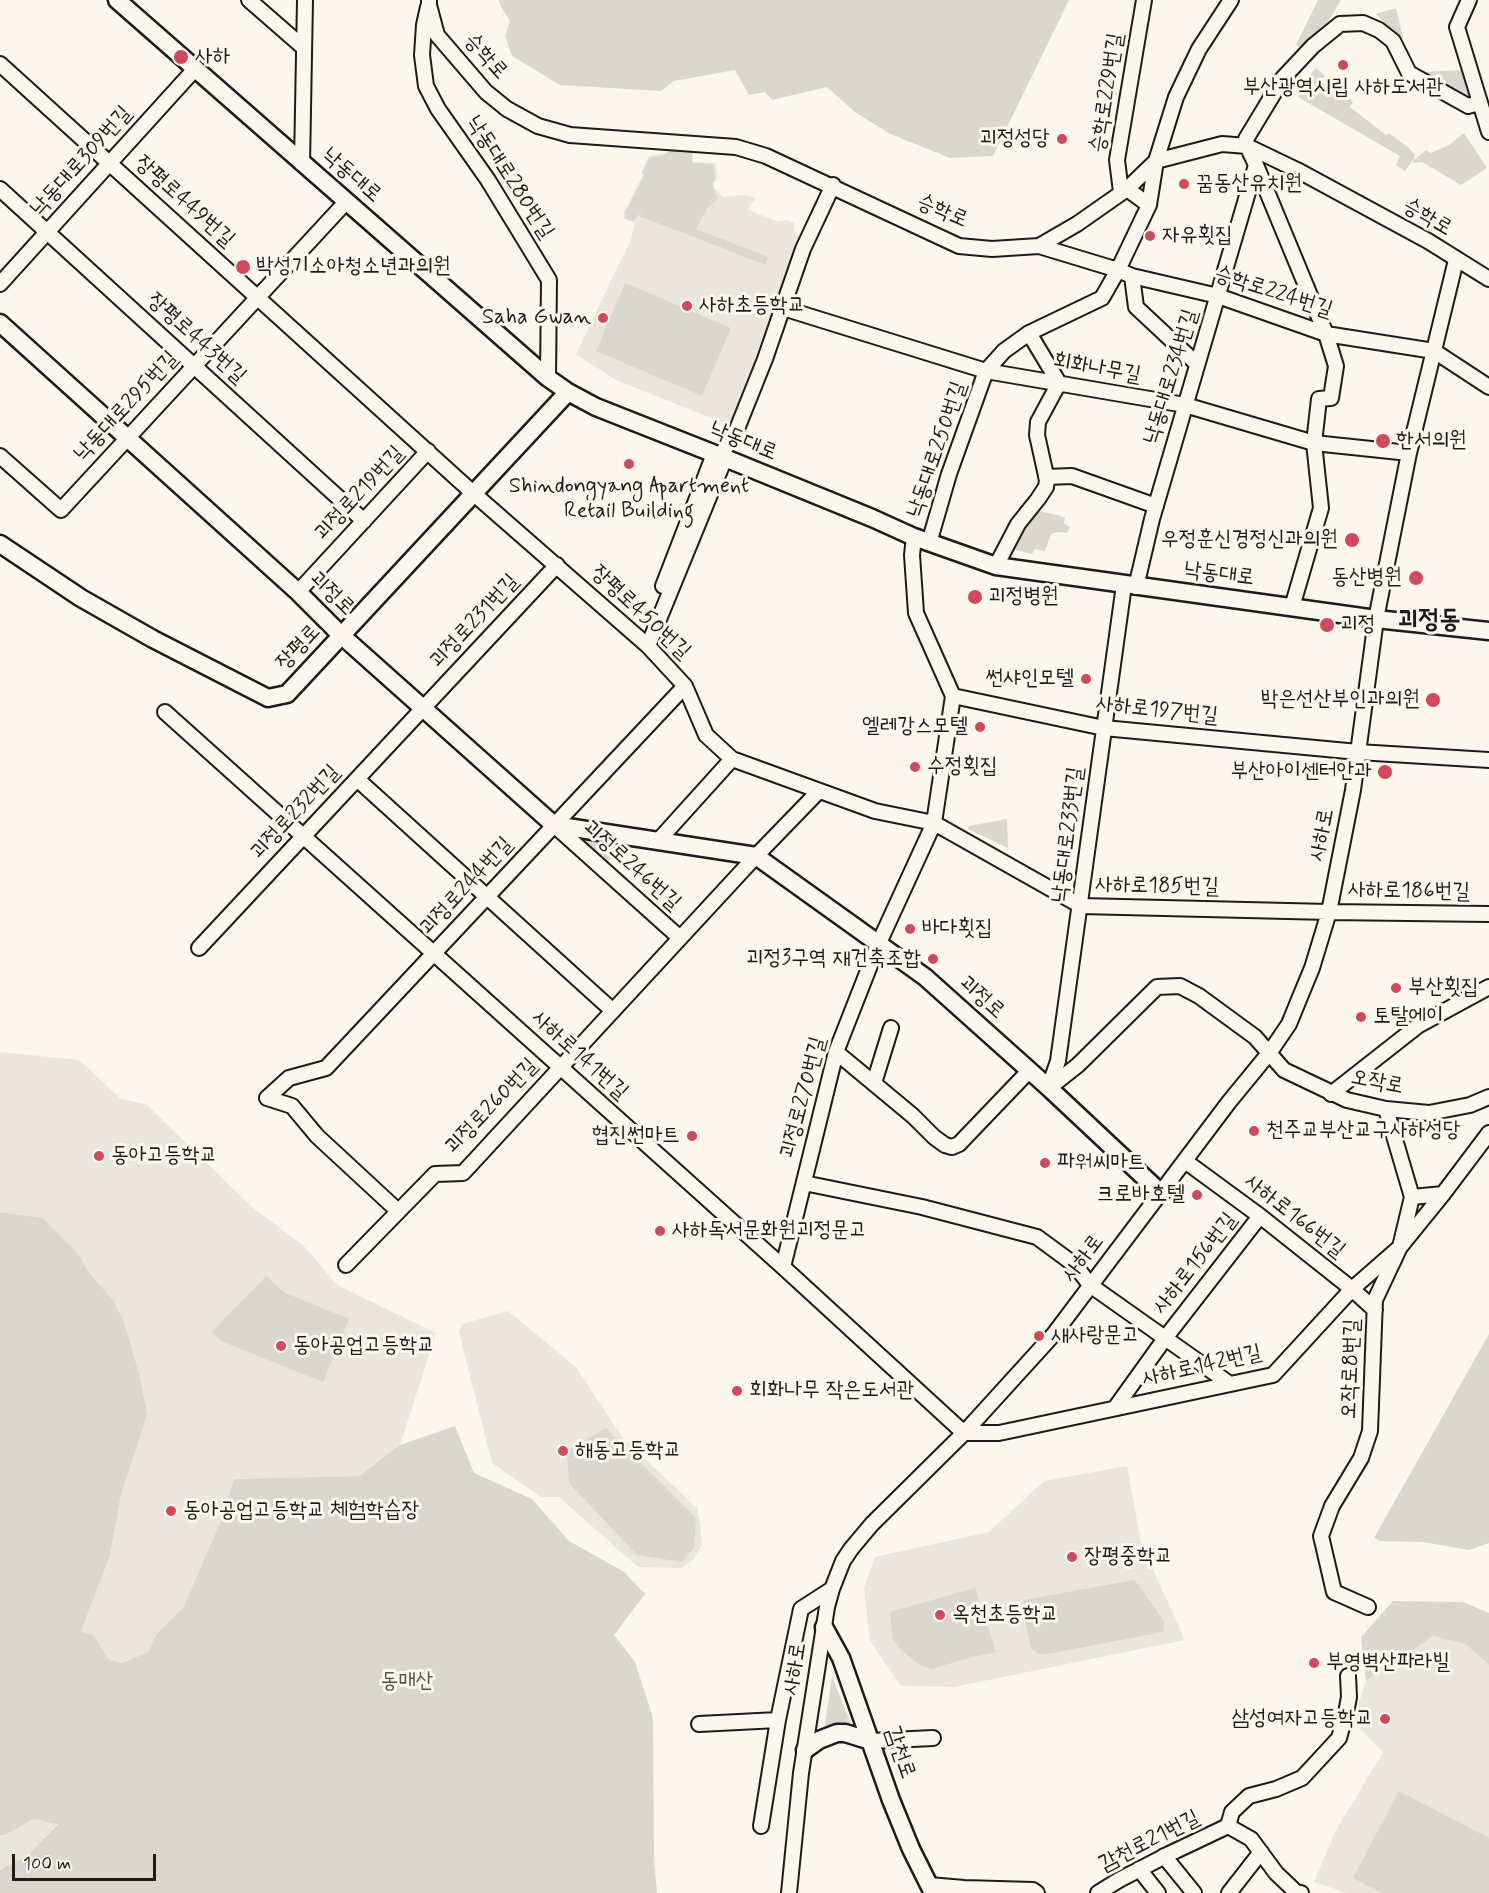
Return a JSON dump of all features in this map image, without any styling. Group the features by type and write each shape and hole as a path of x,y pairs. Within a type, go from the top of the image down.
{"main road":[{"name":"낙동대로","path":"117,0 548,378 596,407 922,540 996,566 1376,619 1489,631"},
{"name":"괴정로","path":"0,323 554,825 756,856 925,978 1049,1088 1161,1192"},
{"name":"장평로","path":"0,544 102,610 153,639 268,698 287,694 568,392"},
{"name":"감천로","path":"824,1627 841,1658 891,1800 911,1849 931,1889"},
{"path":"805,1750 819,1740 837,1733 845,1733 871,1741"}],"street":[{"path":"249,0 304,48"},
{"path":"302,164 305,0"},
{"name":"승학로229번길","path":"1124,190 1117,160 1144,0"},
{"path":"986,371 1004,351 1029,333 1102,298 1149,205 1156,161 1176,97 1200,50 1232,0"},
{"path":"1469,0 1456,27 1489,132"},
{"name":"승학로","path":"429,2 437,35 486,92 507,109 538,126 570,135 736,147 766,156 832,185 959,246 992,249 1038,246 1077,224 1124,190 1156,161 1222,144 1246,146 1297,170 1428,241 1489,279"},
{"name":"낙동대로280번길","path":"429,2 424,24 422,55 426,86 438,109 488,180 549,280 548,378"},
{"path":"1292,607 1321,508 1314,442 1319,399 1331,398 1336,366 1326,334 1246,146 1246,139 1283,78 1313,46 1340,24 1363,23 1379,30 1393,41 1409,72 1468,106 1479,103"},
{"name":"장평로449번길","path":"0,64 473,493"},
{"name":"낙동대로309번길","path":"0,284 195,69"},
{"name":"낙동대로234번길","path":"1130,586 1156,506 1256,165"},
{"path":"645,644 720,456 735,434 783,308 802,249 832,185"},
{"name":"장평로443번길","path":"0,189 364,521"},
{"path":"1124,190 1149,205"},
{"name":"낙동대로295번길","path":"0,456 61,510 346,202"},
{"name":"승학로224번길","path":"1038,246 1132,276 1218,296 1326,334 1434,351 1489,387"},
{"name":"사하로","path":"789,1893 801,1773 824,1627 831,1589 843,1561 859,1539 964,1433 1048,1342 1229,1102 1270,1052 1289,1024 1312,968 1329,912 1353,790 1376,619 1409,453 1456,260"},
{"path":"1132,276 1136,307 1197,364"},
{"name":"회화나무길","path":"783,308 986,371 1185,405 1314,442 1409,453"},
{"path":"996,566 1018,524 1046,487 1037,435 1038,422 1059,383 1029,333"},
{"name":"낙동대로250번길","path":"953,696 916,613 912,555 922,540 949,474 986,371"},
{"name":"괴정로219번길","path":"298,592 428,451"},
{"path":"1046,477 1072,476 1156,506"},
{"name":"장평로450번길","path":"473,493 558,565 645,644 685,686 706,735 732,759 875,811 934,823"},
{"name":"괴정로231번길","path":"424,707 558,565"},
{"name":"낙동대로233번길","path":"1049,1088 1058,1061 1104,728 1130,586"},
{"name":"괴정로244번길","path":"398,1211 317,1136 292,1106 267,1098 289,1078 326,1068 685,686"},
{"name":"사하로197번길","path":"953,696 1104,728 1358,752 1489,760"},
{"name":"괴정로270번길","path":"783,1266 836,1052 878,945 934,823 953,696"},
{"name":"괴정로232번길","path":"199,948 424,707"},
{"name":"사하로141번길","path":"165,712 783,1266 964,1433"},
{"path":"658,841 732,759"},
{"path":"357,779 613,1011"},
{"path":"756,856 819,791"},
{"name":"사하로185번길","path":"934,823 1081,906 1329,912"},
{"name":"괴정로246번길","path":"554,825 680,938"},
{"name":"괴정로260번길","path":"346,1264 435,1174 463,1173 756,856"},
{"name":"사하로186번길","path":"1329,912 1489,914"},
{"name":"오작로","path":"1049,1088 1092,1052 1158,987 1180,986 1199,996 1255,1038 1284,1070 1347,1100 1386,1109 1429,1113 1470,1106 1489,1097"},
{"path":"1331,1094 1419,1025 1489,987"},
{"path":"874,1083 891,1028"},
{"path":"836,1052 913,1116 934,1137 952,1147 959,1144 1028,1071"},
{"name":"오작로8번길","path":"1368,1606 1334,1592 1321,1536 1332,1506 1361,1458 1370,1431 1375,1300 1400,1247 1412,1197 1386,1109"},
{"path":"1400,1247 1489,1133"},
{"name":"사하로166번길","path":"1185,1161 1260,1216 1375,1310"},
{"name":"사하로156번길","path":"804,1183 922,1207 1037,1237 1075,1265 1090,1285 1230,1384"},
{"path":"1412,1197 1443,1194"},
{"name":"사하로156번길","path":"1166,1337 1260,1216"},
{"name":"사하로142번길","path":"964,1433 999,1433 1273,1375 1352,1289 1400,1247"},
{"path":"1115,1408 1166,1337"},
{"path":"761,1826 778,1720 801,1609 831,1589"},
{"path":"1228,1826 1232,1812 1249,1796 1276,1789 1302,1778 1339,1738 1349,1697 1348,1676"},
{"path":"699,1724 778,1720"},
{"path":"871,1741 933,1738"},
{"name":"감천로21번길","path":"1098,1893 1164,1856 1228,1826 1251,1839 1276,1873 1296,1892 1301,1893"},
{"path":"1229,1893 1261,1852"},
{"path":"1164,1856 1194,1893"},
{"path":"1139,1869 1158,1893"},
{"path":"931,1889 1033,1890 1037,1893"}],"shaded area":[{"name":"사하초등학교","path":"673,148 693,150 693,162 716,163 717,180 714,188 723,197 742,195 756,198 747,209 778,222 787,220 794,223 794,230 799,238 794,257 729,425 616,380 576,354 631,239 635,223 624,219 624,212 643,175 641,173 649,156 666,153"},
{"path":"0,1052 79,1060 121,1099 146,1104 252,1207 304,1246 337,1285 436,1333 400,1445 359,1476 234,1479 220,1523 183,1608 156,1635 148,1652 121,1663 109,1660 81,1631 110,1556 139,1373 124,1322 113,1300 90,1274 79,1255 43,1218 0,1212"},
{"name":"해동고등학교","path":"508,1311 576,1367 623,1438 697,1508 702,1544 694,1559 682,1568 638,1567 559,1497 541,1497 492,1463 459,1332 462,1324"},
{"path":"1127,1466 1141,1543 1185,1640 954,1687 901,1686 870,1641 864,1588 875,1557 989,1532 1044,1481"},
{"path":"1432,1635 1465,1644 1489,1665 1489,1893 1347,1893 1314,1882 1335,1832 1383,1752 1353,1721 1366,1681"},
{"path":"34,1819 58,1823 28,1855 0,1870 0,1835 5,1835"}],"green space":[{"path":"499,0 1069,0 993,156 950,158 890,134 855,112 827,87 772,100 765,92 749,95 735,70 674,81 661,91 560,85 512,56 505,36 510,21"},
{"path":"1318,0 1341,0 1306,51 1296,45"},
{"path":"1396,8 1403,37 1399,40 1376,14"},
{"path":"1316,68 1325,76 1320,81 1342,95 1344,93 1353,102 1350,107 1386,135 1389,133 1409,148 1415,155 1414,160 1426,150 1431,153 1449,145 1464,133 1487,168 1461,185 1422,162 1413,163 1413,160 1405,171 1396,165 1400,156 1298,97 1307,78"},
{"path":"1465,70 1473,95 1466,99 1422,72"},
{"path":"672,149 692,152 692,163 713,164 715,179 712,184 719,198 707,208 696,229 768,257 766,265 639,216 644,209 633,221 625,218 625,213 644,176 643,172 649,158 665,155"},
{"path":"625,283 731,328 702,396 596,351"},
{"path":"1041,505 1039,511 1065,517 1064,523 1070,527 1067,533 1051,534 1045,551 1035,549 1032,554 1016,550 1015,534"},
{"path":"1007,819 1008,848 968,829 969,826"},
{"path":"564,824 634,836 606,863"},
{"name":"동매산","path":"0,1212 43,1218 79,1255 90,1274 113,1300 124,1322 139,1373 147,1415 120,1498 110,1556 81,1631 94,1636 109,1660 122,1663 148,1652 156,1635 183,1608 220,1523 234,1479 359,1476 400,1445 455,1426 474,1473 532,1499 569,1541 624,1572 645,1594 614,1635 635,1662 653,1718 654,1859 657,1893 0,1893 0,1870 28,1855 58,1824 34,1819 5,1835 0,1835"},
{"path":"266,1276 283,1292 349,1319 323,1382 221,1341 212,1332"},
{"path":"1489,1334 1489,1543 1469,1550 1423,1542 1379,1541 1374,1538"},
{"path":"606,1428 696,1518 694,1547 682,1562 637,1555 569,1483 567,1451"},
{"path":"1134,1580 1164,1621 1163,1632 1042,1655 1031,1649 1022,1605 1024,1600"},
{"path":"975,1588 996,1652 931,1669 918,1664 900,1649 893,1639 890,1612"},
{"path":"1393,1601 1463,1602 1489,1613 1489,1665 1465,1644 1433,1636 1366,1681 1361,1637"},
{"path":"832,1676 853,1729 824,1732"},
{"path":"1399,1791 1489,1838 1489,1893 1382,1893 1353,1878"}],"place":[{"name":"사하","path":"181,57"},
{"name":"부산광역시립 사하도서관","path":"1343,65"},
{"name":"괴정성당","path":"1062,139"},
{"name":"꿈동산유치원","path":"1184,184"},
{"name":"자유횟집","path":"1150,236"},
{"name":"박성기소아청소년과의원","path":"243,267"},
{"name":"사하초등학교","path":"687,306"},
{"name":"Saha Gwan","path":"603,318"},
{"name":"한서의원","path":"1383,441"},
{"name":"Shindongyang Apartment Retail Building","path":"629,464"},
{"name":"우정훈신경정신과의원","path":"1352,540"},
{"name":"동산병원","path":"1416,578"},
{"name":"괴정병원","path":"975,597"},
{"name":"괴정","path":"1327,625"},
{"name":"썬샤인모텔","path":"1086,679"},
{"name":"박은선산부인과의원","path":"1433,700"},
{"name":"엘레강스모텔","path":"980,727"},
{"name":"수정횟집","path":"915,767"},
{"name":"부산아이센터안과","path":"1385,772"},
{"name":"바다횟집","path":"910,929"},
{"name":"괴정3구역 재건축조합","path":"933,959"},
{"name":"부산횟집","path":"1396,988"},
{"name":"토탈에이","path":"1361,1017"},
{"name":"천주교부산교구사하성당","path":"1254,1131"},
{"name":"협진썬마트","path":"692,1136"},
{"name":"동아고등학교","path":"99,1156"},
{"name":"파워씨마트","path":"1045,1163"},
{"name":"크로바호텔","path":"1197,1195"},
{"name":"사하독서문화원괴정문고","path":"660,1231"},
{"name":"새사랑문고","path":"1039,1336"},
{"name":"동아공업고등학교","path":"281,1346"},
{"name":"회화나무 작은도서관","path":"737,1391"},
{"name":"해동고등학교","path":"563,1451"},
{"name":"동아공업고등학교 체험학습장","path":"171,1511"},
{"name":"장평중학교","path":"1072,1557"},
{"name":"옥천초등학교","path":"940,1615"},
{"name":"부영벽산파라빌","path":"1314,1663"},
{"name":"삼성여자고등학교","path":"1385,1719"}],"district":[{"name":"괴정동","path":"1429,622"}]}
